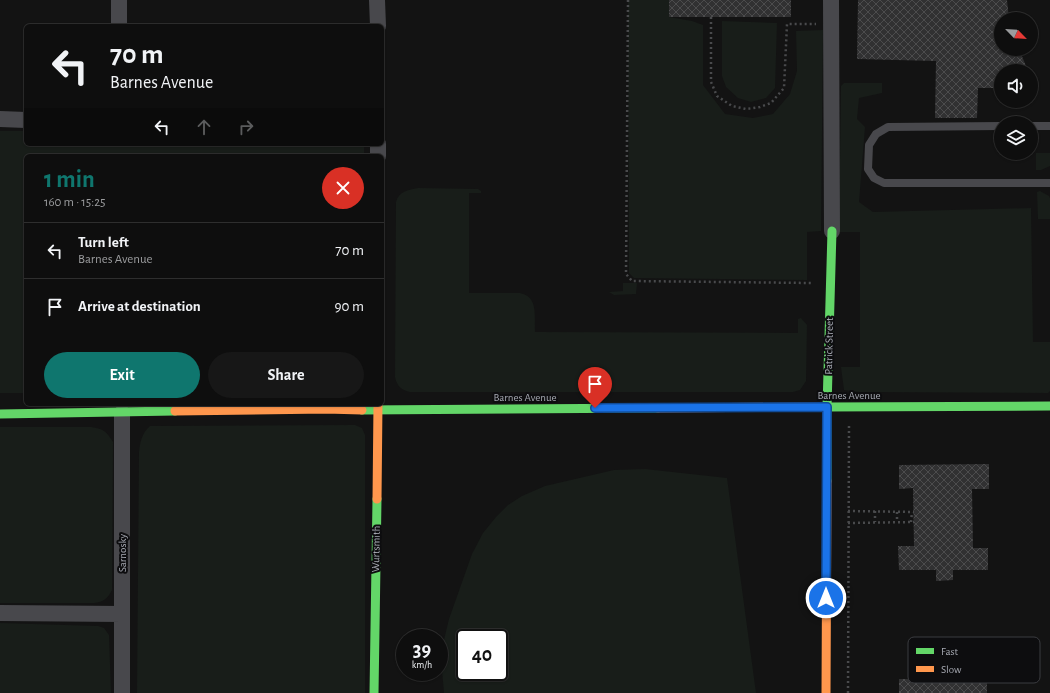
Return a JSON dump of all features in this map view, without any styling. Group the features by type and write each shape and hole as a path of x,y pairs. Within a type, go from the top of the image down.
{"street":[{"path":"119,0 119,24"},
{"path":"377,0 378,24"},
{"name":"Patrick Street","path":"826,693 827,407 832,231 832,0"},
{"path":"0,119 24,120"},
{"name":"Barnes Avenue","path":"0,414 122,413 378,407 1050,406"},
{"name":"Wurtsmith","path":"374,693 378,407"},
{"name":"Sarnosky","path":"122,413 122,693"},
{"path":"0,613 122,614"}],"lane":[{"path":"994,126 888,127 876,134 869,145 868,169 874,178 884,184 1050,183"},
{"path":"1038,126 1050,126"}],"path":[{"path":"628,0 626,274 632,280 830,283"},
{"path":"711,17 710,82 717,96 732,106 746,109 760,107 770,103 784,88 787,24 832,24"},
{"path":"848,693 849,422"},
{"path":"848,511 913,512 912,522 848,523"},
{"path":"875,511 875,522"},
{"path":"896,512 897,522"}],"shaded area":[{"path":"628,0 669,0 669,17 692,21 703,25 703,85 725,114 753,118 773,114 790,94 797,71 796,31 823,30 821,231 807,232 807,280 634,278 629,273"},
{"path":"722,21 777,23 775,88 766,98 751,102 738,98 726,87 722,76"},
{"path":"844,83 882,83 882,93 859,98 857,119 865,127 859,202 873,212 1031,208 1033,342 1050,342 1050,391 1048,393 860,392 844,390 841,367 860,367 860,232 839,232 841,86"},
{"path":"0,131 24,131 24,146 364,146 364,154 24,154 24,393 0,393"},
{"path":"1038,153 1050,153 1050,166 1041,170 1036,170"},
{"path":"418,188 478,189 481,191 481,193 469,193 469,293 520,293 526,295 533,303 535,314 535,332 798,333 798,319 801,318 807,325 806,381 800,390 793,392 410,392 404,390 398,385 395,377 396,202 399,195 402,193 407,190"},
{"path":"1040,191 1050,198 1050,219 1038,219 1037,192"},
{"path":"623,283 637,283 636,294 614,295 609,292 623,291"},
{"path":"355,425 362,428 365,435 365,693 137,693 139,452 142,438 147,429 150,426"},
{"path":"0,427 91,427 104,431 113,442 112,590 103,601 94,603 0,603"},
{"path":"645,469 727,478 756,693 444,693 443,681 448,681 448,629 447,629 472,554 483,533 508,505 522,496 545,486 614,470"},
{"path":"0,623 98,626 104,628 109,635 111,693 0,693"}],"building":[{"path":"669,0 791,0 791,17 669,17"},
{"path":"858,0 1007,0 1008,12 994,12 994,56 1022,56 1025,64 994,64 994,88 978,88 977,118 935,118 936,61 857,59"},
{"path":"989,464 989,489 972,489 973,548 988,548 988,570 953,570 953,580 936,581 936,570 899,570 898,546 914,546 913,488 899,489 899,465"},
{"path":"899,679 908,679 908,683 987,683 987,693 899,693"}],"traffic: fast":[{"path":"827,481 827,407 832,231"},
{"path":"825,407 1050,406"},
{"path":"362,410 658,408"},
{"path":"0,414 175,411"},
{"path":"374,693 377,499"}],"traffic: slow":[{"path":"377,499 378,406"},
{"path":"658,408 825,407"},
{"path":"175,411 362,410"},
{"path":"826,693 827,481"}],"route":[{"path":"595,408 827,407 826,598"}]}
